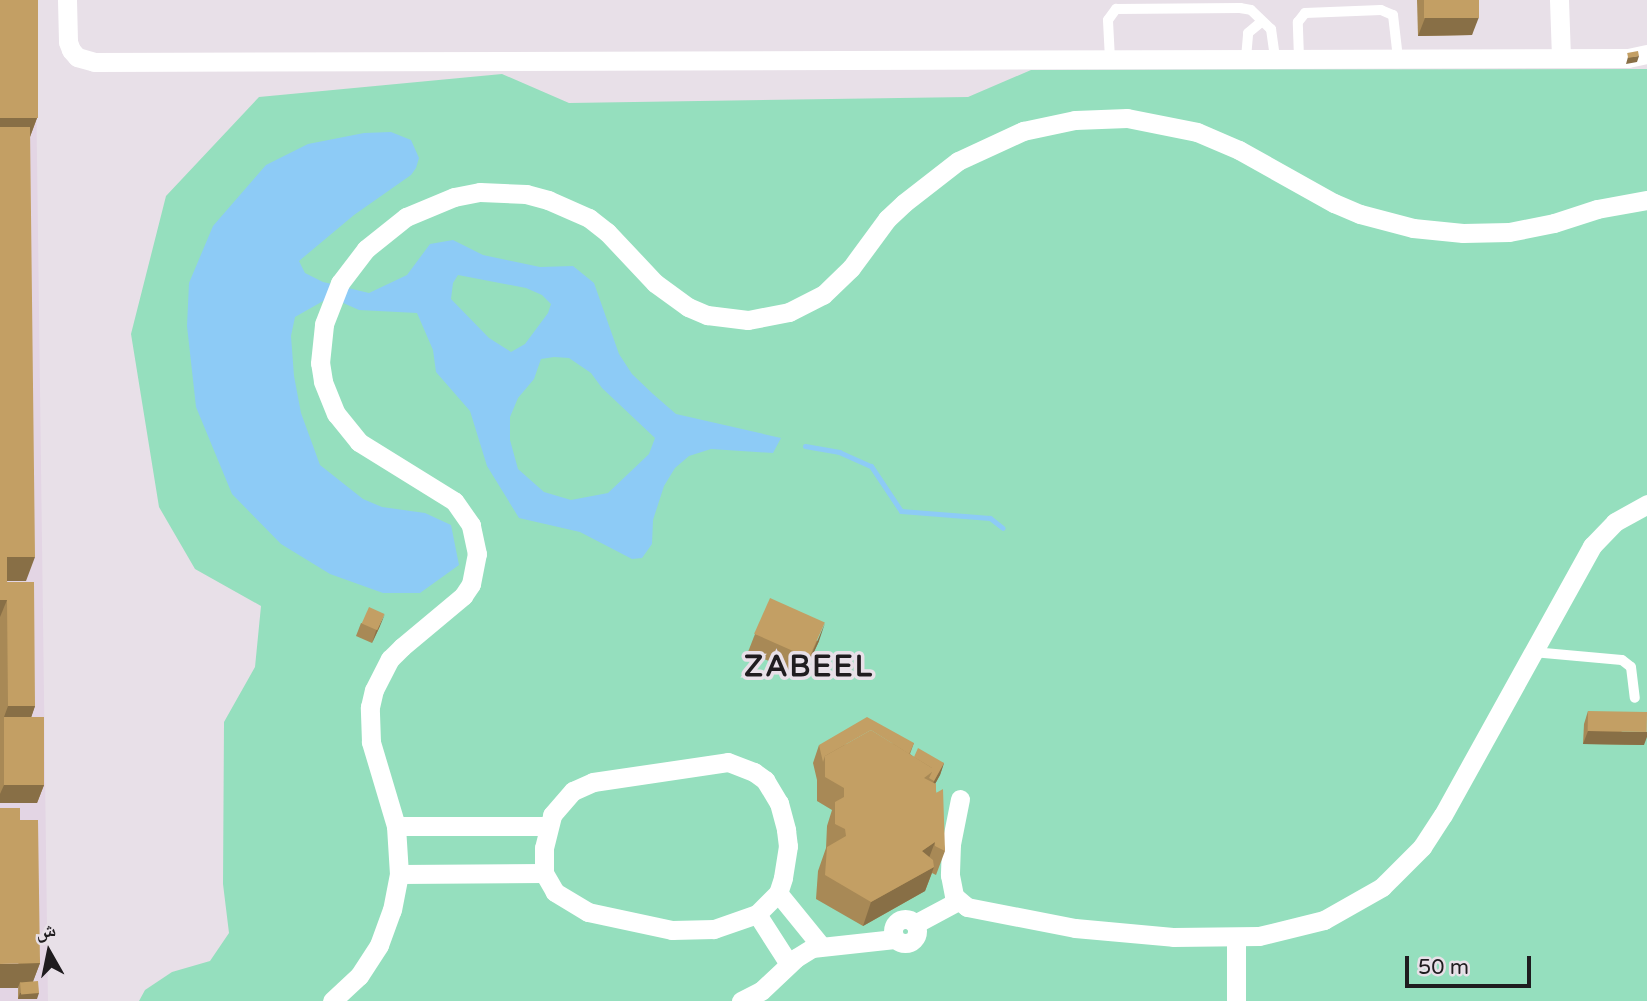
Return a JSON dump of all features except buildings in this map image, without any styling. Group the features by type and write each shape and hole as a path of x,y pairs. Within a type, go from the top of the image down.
{"street":[{"path":"66,0 68,42 71,50 77,57 94,62 1628,58 1647,54"},
{"path":"1559,0 1561,57"},
{"path":"332,1001 359,976 379,944 392,910 399,874 396,826 372,742 370,716 374,690 390,659 463,596 476,569 476,540 464,512 454,501 373,453 346,429 328,398 320,363 324,324 340,284 366,249 406,217 454,197 480,192 526,194 548,200 589,219 607,232 655,283 688,307 707,315 748,320 789,312 823,295 851,268 887,219 958,161 1023,131 1075,120 1127,118 1197,132 1239,150 1347,208 1386,222 1426,229 1463,233 1508,232 1554,223 1597,209 1647,200"},
{"path":"960,799 950,860 952,891 958,901 967,907 1097,931 1236,937 1281,933 1324,920 1364,900 1403,868 1443,815 1592,546 1615,522 1647,504"},
{"path":"714,763 741,766 765,780 773,791 782,814 788,846 778,893 757,914 714,929 672,930 601,916 575,906 555,892 544,873 544,848 548,826 565,798 593,782 714,763"},
{"path":"396,826 548,826"},
{"path":"399,874 544,873"},
{"path":"778,893 821,946"},
{"path":"741,1001 761,991 803,953 821,946 895,939 895,923 905,919 915,924 958,901"},
{"path":"757,914 789,964"},
{"path":"1236,937 1236,1001"}],"lane":[{"path":"1110,59 1108,20 1116,9 1240,8 1251,10 1274,34 1275,58"},
{"path":"1299,58 1298,22 1305,13 1381,10 1393,15 1398,58"},
{"path":"1246,58 1248,33 1261,22"},
{"path":"1533,652 1622,660 1631,667 1635,698"}],"shaded area":[{"path":"0,0 35,0 48,1001 0,1001"}],"green space":[{"path":"1647,69 1647,1001 139,1001 145,990 172,972 210,961 229,933 223,884 224,722 255,667 261,606 195,569 159,507 131,334 166,196 259,97 502,74 569,103 968,97 1031,70"}],"water":[{"path":"391,132 411,140 419,158 416,168 411,175 354,215 299,261 305,273 323,282 369,293 407,275 430,244 453,240 483,255 540,267 573,266 594,283 619,354 632,374 653,394 676,414 781,438 773,453 711,449 689,456 675,468 664,486 653,520 652,544 642,558 632,559 580,532 519,518 487,466 470,411 436,372 433,350 417,313 359,310 341,302 325,300 295,317 291,336 294,376 301,413 320,465 363,499 382,507 425,513 451,525 459,565 420,593 383,593 330,574 281,544 232,494 196,407 187,326 189,283 213,226 266,165 308,144 364,133","holes":["458,275 526,288 542,295 551,304 548,313 525,344 511,352 489,338 451,299 453,283","569,358 591,373 602,388 655,438 649,454 608,493 571,500 544,492 518,469 510,440 510,417 518,398 534,379 541,359"]}],"waterway":[{"path":"805,446 839,452 871,466 901,511 990,518 1003,528"}],"district":[{"name":"ZABEEL","path":"809,667"}]}
